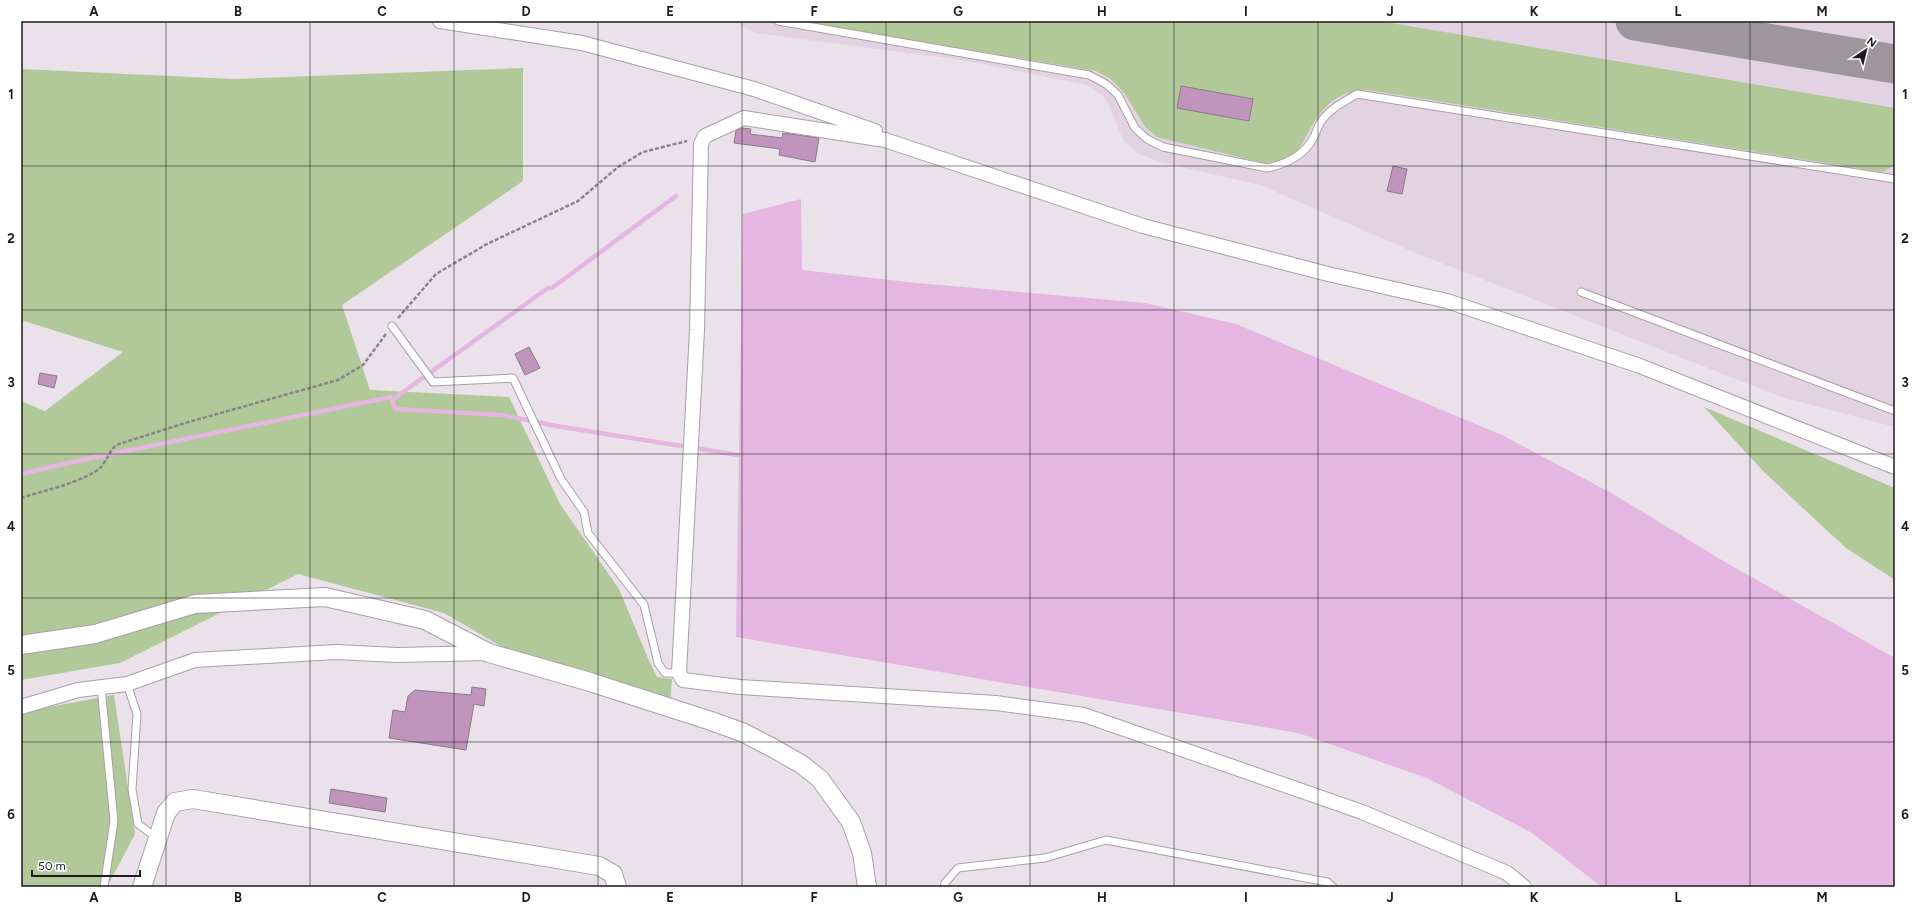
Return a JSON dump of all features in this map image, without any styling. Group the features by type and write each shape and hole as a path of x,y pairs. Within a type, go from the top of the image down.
{"street":[{"path":"440,21 582,43 754,89 1143,226"},
{"path":"1524,887 1506,873 1362,812 1084,715 996,703 740,687 683,680 679,673 697,330 701,144 705,136 744,118 885,140 1143,226 1328,274 1447,301 1640,366 1895,467"},
{"path":"21,645 95,634 194,604 325,597 425,620 489,653 590,682 742,732 801,764 820,779 851,822 862,853 867,887"},
{"path":"21,707 78,690 127,684 195,660 336,652 397,655 489,653"},
{"path":"142,887 166,813 175,802 193,799 599,866 613,874 617,887"}],"lane":[{"path":"778,21 1089,75 1106,84 1118,94 1135,128 1147,139 1163,147 1267,168 1282,165 1300,156 1313,139 1325,117 1333,108 1357,94 1895,179"},
{"path":"1581,292 1895,411"},
{"path":"392,326 433,382 513,378 561,479 584,512 588,533 644,605 658,663 665,673 679,673"},
{"path":"127,684 137,714 132,789 138,824 158,839"},
{"path":"101,687 114,821 104,887"},
{"path":"944,887 945,882 958,868 1046,858 1106,840 1327,882 1333,887"}],"path":[{"path":"21,498 73,482 92,473 102,466 110,451 116,445 185,422 338,380 363,365 407,306 436,274 487,244 578,201 618,167 643,152 705,136"}],"shaded area":[{"path":"735,21 1895,21 1895,427 1781,397 1411,251 1260,185 1160,162 1137,153 1123,140 1109,105 1103,96 1087,85 962,60 755,33"},
{"path":"801,199 802,270 917,283 1145,303 1236,324 1502,435 1613,494 1725,562 1895,658 1895,887 1602,887 1532,833 1427,778 1298,733 736,637 743,214"}],"green space":[{"path":"797,21 1379,21 1895,108 1895,165 1882,172 1367,90 1355,91 1337,98 1323,110 1296,152 1285,159 1264,163 1157,137 1145,127 1125,94 1111,79 1096,71"},
{"path":"523,68 523,181 342,305 370,390 509,397 560,504 619,589 657,677 672,679 670,705 509,651 444,613 298,574 120,663 21,680 21,401 45,411 123,352 21,320 21,69 234,79"},
{"path":"1704,407 1895,488 1895,580 1846,548 1764,472"},
{"path":"114,695 135,834 107,887 21,887 21,712"}],"building":[{"path":"1181,86 1253,99 1249,121 1177,108"},
{"path":"742,128 751,129 750,134 782,138 783,133 819,138 815,162 779,155 780,149 734,143 736,131"},
{"path":"1393,166 1407,169 1402,194 1387,191"},
{"path":"529,347 540,368 525,375 515,354"},
{"path":"40,373 57,376 54,388 38,384"},
{"path":"472,687 486,689 484,706 474,704 466,750 389,738 393,710 405,712 408,696 415,690 471,695"},
{"path":"331,789 387,798 385,812 329,803"}],"waterway":[{"path":"21,474 77,461 391,397 392,400 548,288 552,288 676,196"},
{"path":"391,397 395,409 503,415 556,426 744,456"}],"taxiway":[{"path":"1635,21 1895,64"}]}
